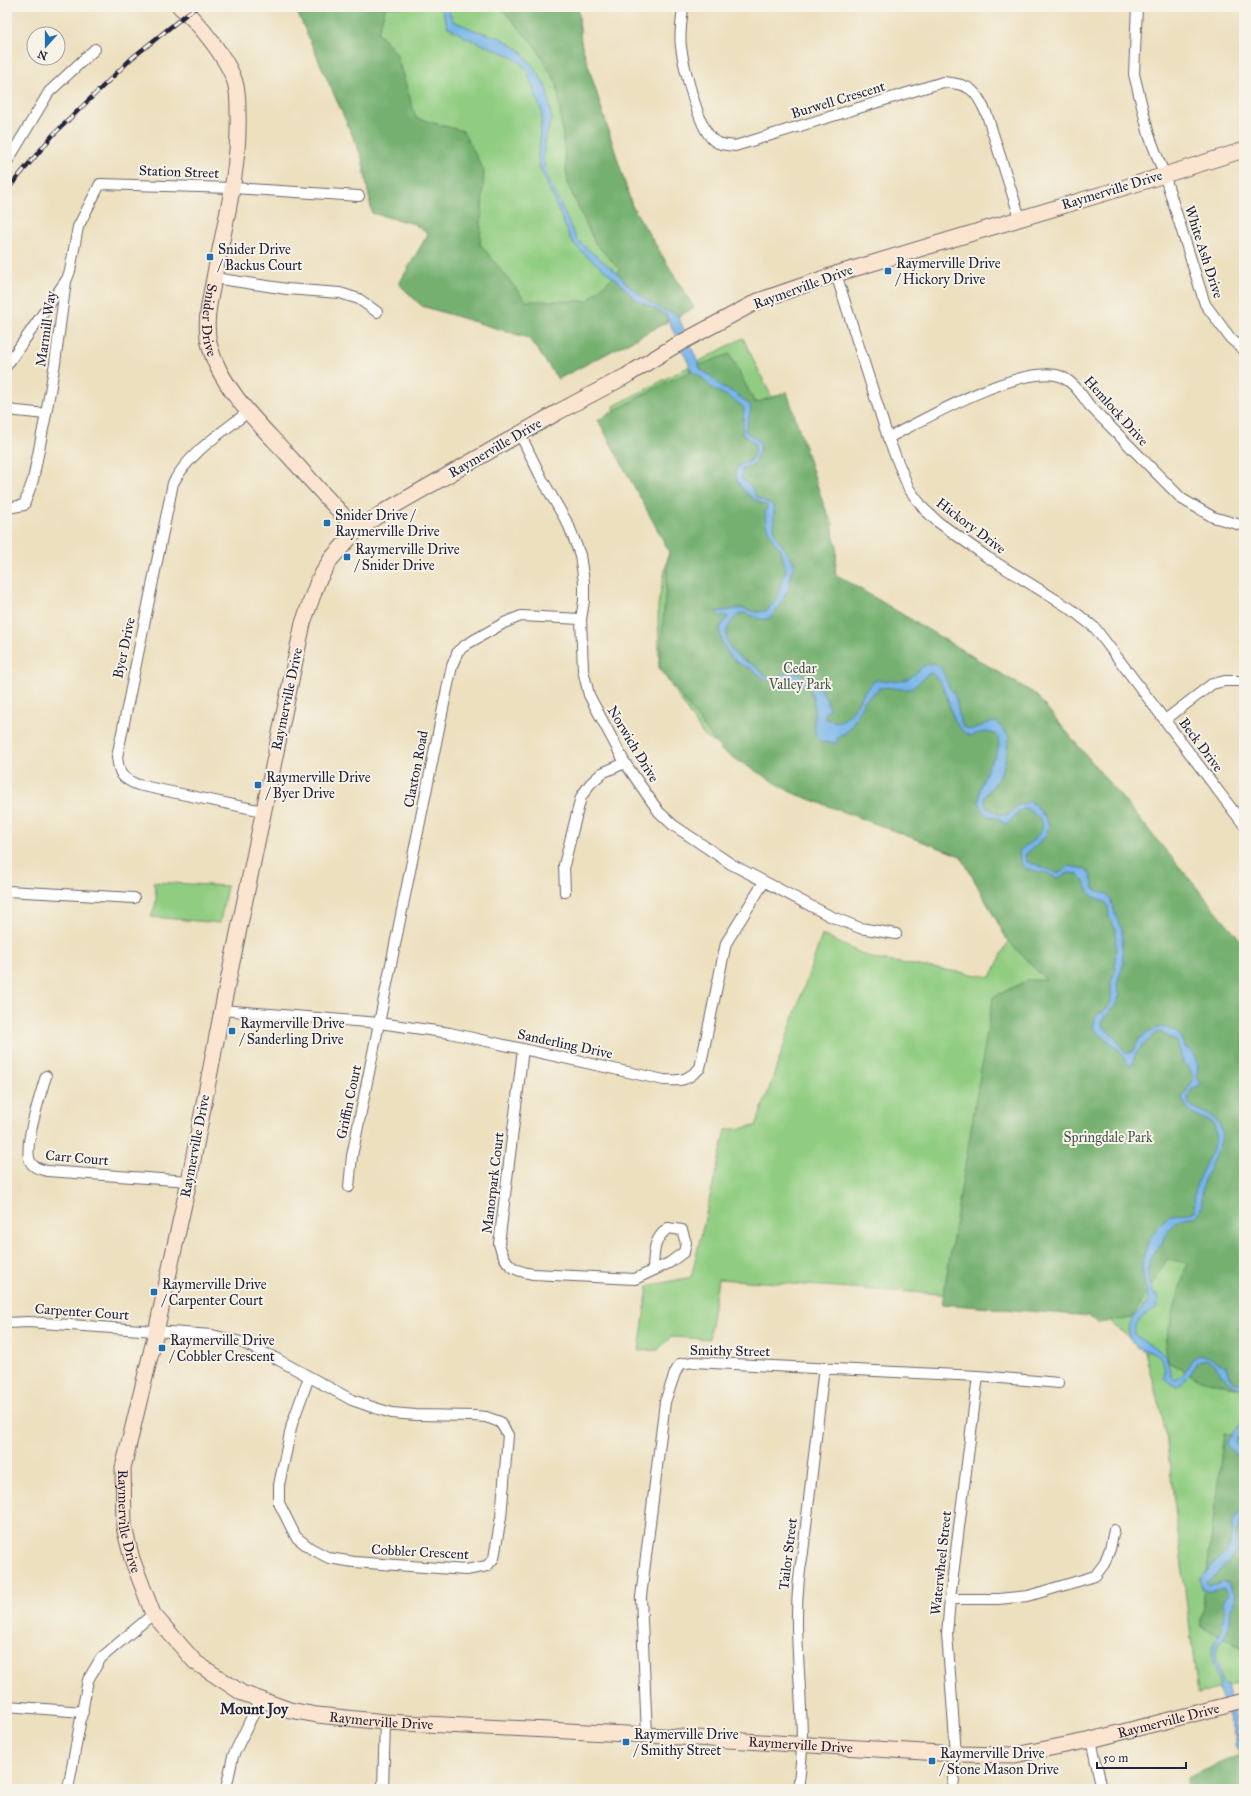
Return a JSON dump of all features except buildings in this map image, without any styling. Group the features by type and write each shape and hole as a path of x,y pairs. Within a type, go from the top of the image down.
{"street":[{"name":"Snider Drive","path":"180,7 188,13 209,38 235,82 238,98 239,133 232,188 208,307 209,347 217,366 227,383 248,412 357,530"},
{"name":"Burwell Crescent","path":"683,7 680,46 684,64 700,119 712,139 717,143 735,146 943,82 960,83 974,91 981,101 987,115 1020,218"},
{"path":"1137,7 1134,74 1149,135 1164,174"},
{"path":"7,162 49,92 95,49"},
{"name":"Raymerville Drive","path":"1244,150 836,274 758,301 671,348 626,376 520,434 385,511 357,530 331,559 318,581 303,623 222,1010 189,1181 156,1332 128,1441 123,1468 124,1527 132,1559 153,1614 195,1662 242,1692 290,1710 317,1715 385,1722 647,1735 956,1754 1014,1755 1091,1740 1244,1701"},
{"name":"White Ash Drive","path":"1164,174 1205,304 1231,339 1244,350"},
{"name":"Station Street","path":"67,279 70,271 78,227 100,184 232,188 359,196"},
{"name":"Hickory Drive","path":"836,274 888,438 909,489 924,509 938,522 987,557 1084,618 1106,640 1165,720"},
{"path":"214,278 287,289 340,293 359,299 377,312"},
{"name":"Marmill Way","path":"7,366 67,279"},
{"name":"Marmill Way","path":"7,508 24,505 33,480 56,363 67,279"},
{"name":"Hemlock Drive","path":"888,438 940,411 988,389 1026,378 1042,375 1057,375 1071,383 1103,421 1182,499 1213,518 1244,526"},
{"path":"7,410 46,414"},
{"name":"Byer Drive","path":"248,412 191,456 173,483 117,757 118,771 126,780 138,785 263,811"},
{"name":"Norwich Drive","path":"520,434 542,479 569,526 580,556 584,582 584,601 580,619 583,670 590,696 625,764 659,812 673,825 731,864 830,916 860,928 896,934"},
{"name":"Claxton Road","path":"379,1023 447,689 452,666 458,651 473,640 504,623 521,616 580,619"},
{"path":"1165,720 1212,684 1225,681 1244,681"},
{"name":"Beck Drive","path":"1165,720 1244,825"},
{"path":"565,892 564,865 580,797 590,784 602,773 625,764"},
{"name":"Sanderling Drive","path":"222,1010 379,1023 450,1033 664,1080 681,1081 690,1077 700,1068 726,942 764,882"},
{"path":"7,891 134,898"},
{"name":"Griffin Court","path":"349,1187 352,1156 379,1023"},
{"name":"Manorpark Court","path":"523,1050 499,1244 502,1253 510,1266 519,1272 534,1274 635,1279 653,1270"},
{"name":"Carr Court","path":"46,1076 29,1140 28,1153 30,1162 37,1168 47,1171 189,1181"},
{"name":"Carpenter Court","path":"7,1323 28,1322 156,1332"},
{"name":"Cobbler Crescent","path":"156,1332 212,1336 242,1342 275,1358 352,1400 392,1413 486,1417 500,1422 508,1435 501,1517 494,1558 487,1566 466,1570 386,1566 354,1562 329,1558 310,1548 296,1537 279,1503 279,1485 292,1424 309,1377"},
{"name":"Smithy Street","path":"647,1735 641,1597 665,1402 675,1373 680,1364 693,1362 824,1367 978,1376 1059,1383"},
{"name":"Tailor Street","path":"798,1789 802,1745 796,1624 798,1578 803,1552 824,1367"},
{"name":"Waterwheel Street","path":"953,1789 956,1754 947,1634 978,1376"},
{"path":"950,1599 998,1599 1028,1596 1095,1576 1104,1564 1110,1549 1114,1530"},
{"path":"68,1789 88,1680 101,1658 153,1614"},
{"path":"226,1789 233,1756 260,1700"},
{"path":"7,1706 83,1712"},
{"path":"383,1789 385,1722"},
{"path":"1091,1740 1102,1789"}],"green space":[{"path":"295,7 578,7 581,43 632,206 694,308 558,379 529,338 422,306 399,284 428,234 415,224 372,213 362,157"},
{"path":"295,7 386,7 378,32 396,53 416,118 463,131 484,171 480,244 526,301 587,301 620,270 595,243 568,185 557,84 536,47 500,7 578,7 581,43 632,206 694,308 558,379 529,338 422,306 399,284 428,234 415,224 372,213 362,157"},
{"name":"Springdale Park","path":"743,338 833,524 835,574 1035,694 1244,946 1244,1680 1198,1695 1165,1428 1144,1349 1087,1304 718,1279 709,1339 671,1337 658,1350 639,1351 648,1286 691,1277 726,1130 756,1126 822,935 874,959 991,977 1008,941 961,856 791,792 704,736 659,667 658,605 669,551 620,455 614,406"},
{"name":"Cedar Valley Park","path":"730,354 755,403 787,392 837,546 835,574 1035,694 1244,944 1244,1390 1197,1378 1168,1362 1165,1343 1187,1263 1167,1259 1132,1318 1098,1323 1088,1316 942,1304 993,997 1029,980 1046,980 1008,941 961,856 791,792 722,751 659,667 669,551 598,420 665,383 691,371 688,369"},
{"path":"153,882 227,886 220,923 151,917 156,899 156,892"},
{"path":"1224,1433 1244,1439 1244,1648 1202,1627 1201,1620"},
{"path":"1244,1753 1244,1789 1187,1789 1187,1778"}],"water":[{"path":"441,7 447,7 453,21 474,30 501,38 521,51 535,69 547,89 552,120 545,139 543,160 547,176 577,240 648,301 662,310 671,312 678,316 701,370 711,376 723,388 735,393 750,405 751,410 745,431 759,441 761,447 753,466 746,467 742,470 742,479 752,487 756,497 773,505 774,528 776,536 794,562 794,565 790,575 790,586 773,615 769,618 762,619 744,613 737,616 731,623 726,635 727,641 733,652 768,677 775,677 786,673 794,673 814,682 824,694 827,701 829,708 825,714 825,718 834,721 842,721 848,717 868,687 874,681 900,681 908,679 925,665 933,663 936,664 943,672 955,697 960,720 964,727 974,729 989,723 997,722 1009,737 1005,761 1001,772 994,785 984,798 986,806 998,814 1008,815 1017,806 1030,801 1038,808 1049,824 1046,836 1025,855 1026,861 1057,873 1060,873 1069,866 1086,869 1090,874 1094,888 1107,894 1110,898 1118,922 1122,929 1123,966 1117,984 1120,995 1115,1006 1104,1018 1102,1023 1103,1027 1114,1036 1125,1052 1128,1053 1133,1051 1139,1039 1150,1031 1160,1027 1171,1029 1178,1033 1185,1047 1191,1050 1198,1064 1197,1078 1202,1084 1192,1089 1188,1096 1188,1103 1214,1118 1220,1126 1222,1132 1219,1146 1204,1180 1202,1205 1199,1213 1195,1217 1189,1217 1173,1224 1166,1233 1162,1244 1155,1250 1150,1258 1148,1276 1152,1292 1158,1296 1159,1301 1156,1309 1141,1318 1134,1329 1134,1334 1163,1354 1167,1360 1173,1380 1183,1375 1195,1357 1207,1356 1218,1363 1227,1366 1229,1376 1235,1383 1241,1383 1244,1385 1244,1390 1231,1384 1212,1363 1206,1359 1197,1362 1190,1374 1178,1386 1172,1385 1164,1378 1165,1370 1160,1356 1153,1352 1141,1349 1133,1343 1129,1337 1129,1326 1132,1320 1148,1303 1142,1266 1144,1253 1150,1239 1163,1221 1172,1215 1195,1211 1194,1197 1196,1186 1214,1144 1215,1129 1212,1122 1194,1114 1184,1103 1182,1098 1194,1079 1188,1067 1183,1063 1177,1042 1161,1032 1157,1033 1140,1048 1136,1053 1132,1065 1130,1066 1119,1050 1096,1031 1093,1026 1096,1016 1108,1007 1111,1002 1111,981 1115,971 1116,930 1109,917 1108,906 1105,902 1094,897 1089,892 1084,880 1079,875 1068,873 1058,878 1024,867 1020,859 1019,852 1037,836 1042,828 1042,823 1025,808 1006,825 998,818 988,816 982,810 979,801 980,787 989,765 996,755 999,745 998,737 988,732 970,736 962,730 952,714 943,688 931,673 925,676 915,686 908,689 887,687 880,688 864,701 850,729 839,737 836,743 827,743 821,741 817,737 815,731 814,702 809,688 791,680 766,680 751,669 738,663 730,656 722,643 720,631 721,626 728,617 720,616 716,612 742,608 754,612 766,611 775,602 786,570 780,548 775,543 766,525 765,516 767,505 756,500 745,492 737,481 735,475 736,469 742,463 750,461 756,448 754,443 742,434 744,408 709,386 702,377 693,373 666,315 635,299 619,282 583,253 571,240 540,167 538,159 542,113 526,68 511,56 467,38 448,27"},
{"path":"1244,1420 1244,1428 1240,1431 1235,1441 1244,1451 1244,1458 1236,1455 1225,1445 1235,1429"},
{"path":"1244,1507 1244,1520 1236,1532 1238,1550 1227,1564 1206,1583 1208,1586 1222,1580 1229,1583 1236,1595 1229,1612 1230,1620 1227,1631 1223,1639 1219,1642 1216,1650 1216,1656 1222,1683 1227,1685 1240,1744 1244,1750 1244,1761 1235,1746 1236,1739 1218,1688 1219,1683 1213,1661 1212,1648 1221,1629 1224,1618 1223,1602 1229,1592 1223,1586 1210,1591 1205,1591 1202,1589 1200,1581 1202,1576 1227,1551 1232,1538 1233,1521"}],"railway":[{"path":"7,190 53,135 132,58 197,7"}],"place":[{"name":"Snider Drive / Backus Court","path":"210,257"},
{"name":"Raymerville Drive / Hickory Drive","path":"888,271"},
{"name":"Snider Drive / Raymerville Drive","path":"327,523"},
{"name":"Raymerville Drive / Snider Drive","path":"347,557"},
{"name":"Raymerville Drive / Byer Drive","path":"258,785"},
{"name":"Raymerville Drive / Sanderling Drive","path":"232,1031"},
{"name":"Raymerville Drive / Carpenter Court","path":"154,1292"},
{"name":"Raymerville Drive / Cobbler Crescent","path":"162,1348"},
{"name":"Raymerville Drive / Smithy Street","path":"626,1742"},
{"name":"Raymerville Drive / Stone Mason Drive","path":"932,1761"}],"district":[{"name":"Mount Joy","path":"254,1709"}]}
